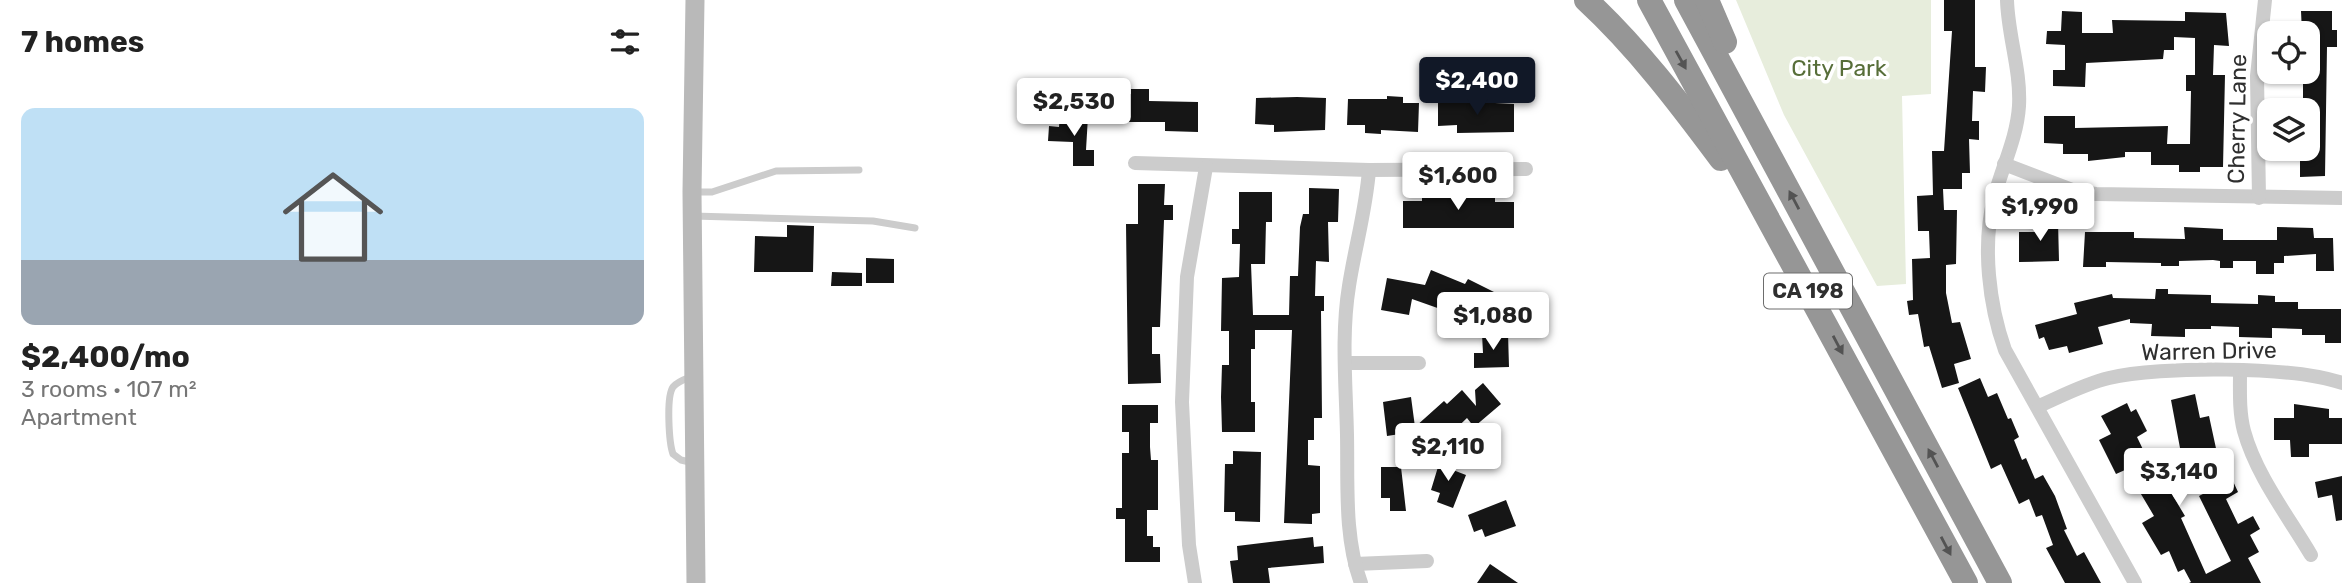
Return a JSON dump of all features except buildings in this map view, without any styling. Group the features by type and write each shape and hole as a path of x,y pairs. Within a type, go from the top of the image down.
{"highway":[{"path":"1586,0 1608,21 1683,108 1777,233"},
{"name":"CA 198","path":"1649,0 1966,583"},
{"name":"CA 198","path":"1686,0 2000,583"},
{"path":"1707,0 1728,49 1751,119"}],"street":[{"path":"695,0 692,216 696,583"},
{"path":"2007,0 2019,80 2019,107 2014,134 1993,201 1989,233 1992,301 2005,350 2039,406 2135,583"},
{"name":"Cherry Lane","path":"2259,198 2257,76 2266,0"},
{"path":"1135,163 1369,170 1526,169"},
{"path":"2004,164 2075,191 2096,194 2342,198"},
{"path":"1195,583 1189,545 1182,402 1187,277 1206,167"},
{"path":"1361,583 1355,564 1347,458 1345,363 1349,286 1367,198 1369,170"},
{"path":"1345,363 1419,363"},
{"name":"Warren Drive","path":"2039,406 2086,385 2153,371 2288,373 2325,377 2342,383"},
{"path":"2240,372 2240,408 2245,433 2257,463 2311,555"},
{"path":"1355,564 1427,561"}],"lane":[{"path":"692,192 712,192 776,171 859,170"},
{"path":"692,216 873,221 915,228"}],"green space":[{"name":"City Park","path":"1736,0 1931,0 1931,94 1902,96 1906,284 1877,286 1784,115"}]}
